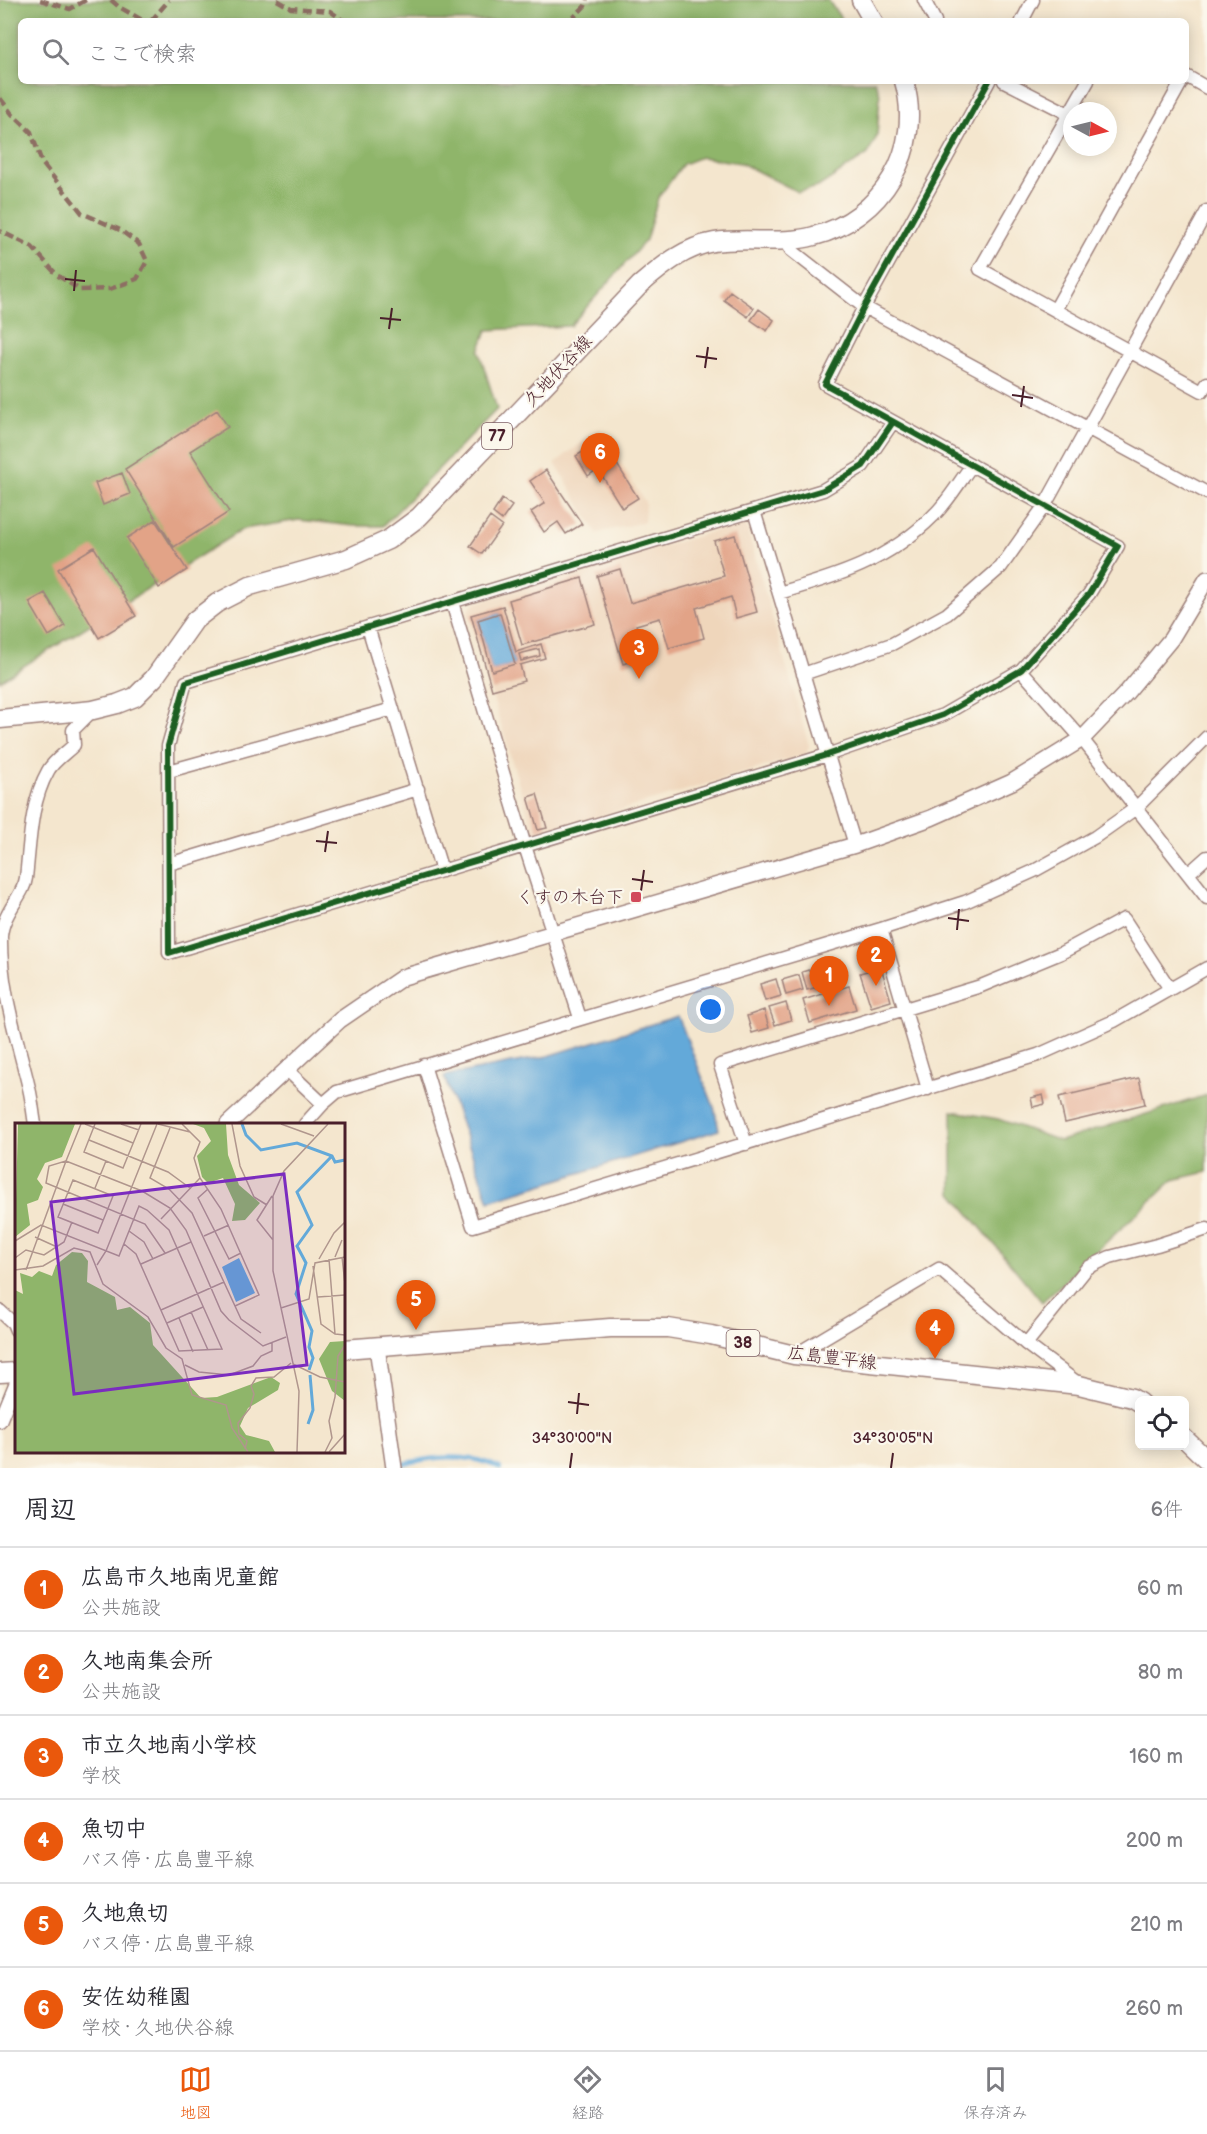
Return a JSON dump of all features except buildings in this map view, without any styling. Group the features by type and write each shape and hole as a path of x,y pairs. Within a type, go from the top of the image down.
{"main road":[{"path":"861,0 871,18"},
{"name":"久地伏谷線","path":"0,718 93,710 135,697 154,678 195,620 217,603 250,586 346,559 388,540 420,517 640,285 662,266 685,252 714,242 813,237 841,228 870,206 892,180 906,144 909,111 904,84"},
{"name":"広島豊平線","path":"345,1349 610,1328 669,1328 711,1335 794,1356 1079,1385 1135,1400"},
{"path":"0,1373 15,1372"},
{"path":"1189,1442 1207,1460"}],"street":[{"path":"1024,18 1034,0"},
{"path":"926,1 933,18"},
{"path":"1189,78 1207,88"},
{"path":"893,422 863,466 823,490 186,682 168,746 169,953 827,755 943,715 1021,670 1089,594 1118,546 825,384 864,307 987,84"},
{"path":"1010,84 1063,111"},
{"path":"1076,102 1086,84"},
{"path":"1055,310 1180,84"},
{"path":"1063,124 980,269 1202,392 1207,383"},
{"path":"802,674 892,644 946,614 1001,567 1045,505 1207,211"},
{"path":"785,240 791,250 864,307 1207,493"},
{"path":"779,593 839,575 891,551 934,516 972,465"},
{"path":"754,511 855,844"},
{"path":"230,1123 340,1020 403,977 855,844 931,818 1012,782 1082,739 1127,692 1171,639 1207,579"},
{"path":"452,602 525,846 580,1017"},
{"path":"368,627 442,871"},
{"path":"1021,670 1082,739 1207,898"},
{"path":"169,771 393,709"},
{"path":"35,1123 29,1089 12,1030 0,974 1,934 7,914 26,882 30,831 49,769 74,745 73,730 93,710"},
{"path":"307,1123 337,1092 965,902 1034,872 1095,837 1136,808 1207,737"},
{"path":"169,864 418,789"},
{"path":"1188,874 1207,856"},
{"path":"746,1144 720,1065 991,982 1061,953 1124,919 1170,989"},
{"path":"881,929 928,1089"},
{"path":"423,1065 473,1226 1038,1055 1114,1021 1207,968"},
{"path":"286,1069 323,1104"},
{"path":"1026,1344 1087,1268 1110,1257 1207,1229"},
{"path":"794,1356 939,1269 1026,1344 1079,1385"},
{"path":"0,1311 15,1328"},
{"path":"377,1347 394,1468"},
{"path":"0,1422 15,1384"}],"shaded area":[{"path":"600,429 645,502 644,522 597,533 555,463"},
{"path":"738,524 747,528 809,746 806,754 538,835 533,831 467,612 474,603"}],"green space":[{"path":"0,0 828,0 841,18 18,18 18,84 876,84 880,94 877,136 868,154 818,187 798,192 741,163 701,157 683,164 658,198 646,240 570,326 487,330 479,351 497,409 383,526 354,526 299,520 243,529 0,681"},
{"path":"1207,1095 1207,1172 1173,1180 1042,1302 952,1193 952,1111 998,1119 1060,1141"}],"water":[{"path":"500,613 515,664 492,671 478,620"},
{"path":"678,1016 714,1107 719,1130 489,1201 444,1076 548,1056"}],"waterway":[{"path":"396,1466 449,1457 475,1460 500,1468"}],"marked path":[{"path":"40,0 70,9 86,0"},
{"path":"111,0 139,18"},
{"path":"154,18 169,0"},
{"path":"277,0 291,8 330,11 340,18"},
{"path":"573,18 585,6 587,0"},
{"path":"0,98 12,114 31,132 42,163 82,213 120,230 139,244 147,261 137,279 110,289 80,290 57,275 32,247 0,231"}],"cycle path":[{"path":"893,422 863,466 823,490 186,682 168,746 169,953 827,755 943,715 1021,670 1089,594 1118,546 825,384 864,307 987,84"}],"place":[{"name":"安佐幼稚園","path":"600,483"},
{"name":"市立久地南小学校","path":"639,679"},
{"name":"くすの木台下","path":"636,897"},
{"name":"久地南集会所","path":"876,986"},
{"name":"広島市久地南児童館","path":"829,1006"},
{"name":"久地魚切","path":"416,1330"},
{"name":"魚切中","path":"935,1359"}]}
